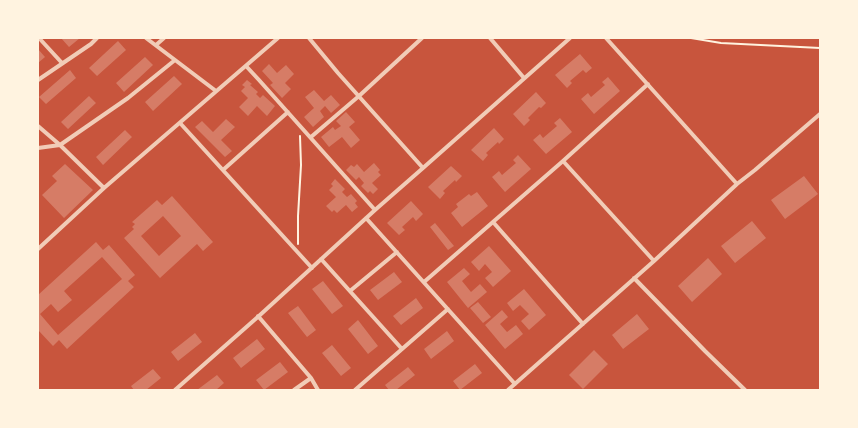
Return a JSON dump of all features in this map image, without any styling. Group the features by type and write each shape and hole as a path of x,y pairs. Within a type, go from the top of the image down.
{"street":[{"path":"38,80 91,44 97,38"},
{"path":"146,38 216,91"},
{"path":"156,45 164,38"},
{"path":"38,248 104,188 278,38"},
{"path":"309,38 338,73 424,168"},
{"path":"310,137 359,96 422,38"},
{"path":"490,38 524,78"},
{"path":"174,390 570,38"},
{"path":"606,38 737,184"},
{"path":"42,39 62,63"},
{"path":"38,148 60,145 128,98 175,60"},
{"path":"246,66 375,210"},
{"path":"424,282 563,161 648,84"},
{"path":"223,170 288,112"},
{"path":"508,390 654,261 737,184 820,114"},
{"path":"180,123 312,268"},
{"path":"38,126 60,145 104,188"},
{"path":"563,161 654,261"},
{"path":"366,218 515,384"},
{"path":"492,222 583,324"},
{"path":"350,291 397,252"},
{"path":"321,259 402,349"},
{"path":"634,278 745,390"},
{"path":"354,390 448,309"},
{"path":"258,316 311,378 318,390"},
{"path":"294,390 311,378"}],"path":[{"path":"691,38 721,43 820,48"},
{"path":"298,253 298,216 301,165 300,125"}],"building":[{"path":"61,38 80,38 69,47"},
{"path":"118,41 126,50 97,76 89,68"},
{"path":"38,49 45,57 38,63"},
{"path":"580,54 592,68 586,73 583,70 570,81 572,83 567,88 555,75"},
{"path":"145,57 153,65 124,92 116,83"},
{"path":"269,64 277,73 286,65 294,74 285,83 291,89 282,98 270,85 273,83 262,71"},
{"path":"70,70 76,78 46,104 39,97"},
{"path":"174,76 182,84 153,111 145,102"},
{"path":"608,77 620,91 594,114 581,99 588,93 591,97 605,85 602,82"},
{"path":"247,80 258,92 256,94 260,98 263,95 275,106 267,116 257,106 248,116 239,107 248,98 241,91 245,87 242,85"},
{"path":"314,90 324,101 331,95 340,105 331,113 325,106 320,111 324,117 313,127 304,117 314,108 305,97"},
{"path":"536,92 546,103 541,108 539,107 528,118 530,120 524,126 513,114"},
{"path":"89,96 96,103 68,129 61,122"},
{"path":"346,112 355,122 349,127 360,140 351,148 342,137 329,147 321,137 333,127 335,130 341,126 336,121"},
{"path":"560,118 572,132 546,154 533,140 540,134 543,138 557,126 554,123"},
{"path":"226,119 235,127 221,140 232,151 225,157 195,127 202,121 213,132"},
{"path":"494,128 504,139 499,144 498,142 486,153 488,155 483,161 471,150"},
{"path":"125,130 132,137 103,165 96,157"},
{"path":"518,155 531,169 505,192 492,177 499,171 502,175 516,163 513,160"},
{"path":"374,163 380,170 378,172 381,175 372,183 378,189 373,194 370,191 368,193 361,186 364,183 359,177 356,180 346,170 351,165 354,167 357,164 364,172"},
{"path":"65,164 93,190 64,218 42,195 57,181 52,176"},
{"path":"451,166 462,176 443,191 445,193 440,199 428,187"},
{"path":"804,176 818,194 785,219 771,200"},
{"path":"335,179 345,189 342,192 347,197 351,194 357,201 355,203 358,207 352,212 346,205 337,213 334,210 332,212 326,206 336,197 329,190 333,186 331,184"},
{"path":"477,192 488,206 462,227 451,213 458,207 456,204 469,194 471,196"},
{"path":"172,196 213,242 203,251 197,244 160,278 124,238 134,229 132,227 135,224 132,222 157,200 162,205","holes":["163,216 181,236 159,256 141,236"]},
{"path":"411,201 423,214 416,221 413,217 402,227 405,230 399,235 387,223"},
{"path":"752,221 766,238 735,263 721,246"},
{"path":"435,223 454,246 448,250 430,227"},
{"path":"96,242 103,250 109,245 135,275 128,281 134,287 67,349 59,340 53,346 38,330 38,295","holes":["102,257 122,279 58,335 40,314 51,304 58,312 72,300 64,291"]},
{"path":"489,246 511,271 493,287 485,278 492,272 485,264 479,271 471,262"},
{"path":"708,258 722,274 692,302 678,286"},
{"path":"464,268 470,274 462,281 471,292 480,284 487,292 468,308 447,282"},
{"path":"394,272 402,282 378,300 370,290"},
{"path":"323,281 343,306 332,314 312,289"},
{"path":"524,289 546,315 529,330 521,321 529,314 520,305 513,311 507,303"},
{"path":"416,298 423,308 401,325 393,316"},
{"path":"478,302 491,317 483,323 470,308"},
{"path":"298,306 316,330 307,337 288,313"},
{"path":"502,310 508,317 500,324 507,332 516,325 523,334 505,349 485,325"},
{"path":"637,314 649,329 623,349 612,335"},
{"path":"358,320 378,346 368,354 348,329"},
{"path":"447,331 454,341 431,359 424,349"},
{"path":"195,333 202,342 178,361 171,352"},
{"path":"257,339 265,349 241,368 233,358"},
{"path":"332,345 351,368 341,376 322,353"},
{"path":"594,350 608,364 583,389 569,375"},
{"path":"280,362 288,372 264,390 256,380"},
{"path":"475,364 482,373 460,390 453,381"},
{"path":"408,367 415,375 396,390 389,390 385,385"},
{"path":"153,369 161,378 146,390 134,390 131,386"},
{"path":"217,375 224,383 216,390 197,390"}]}
